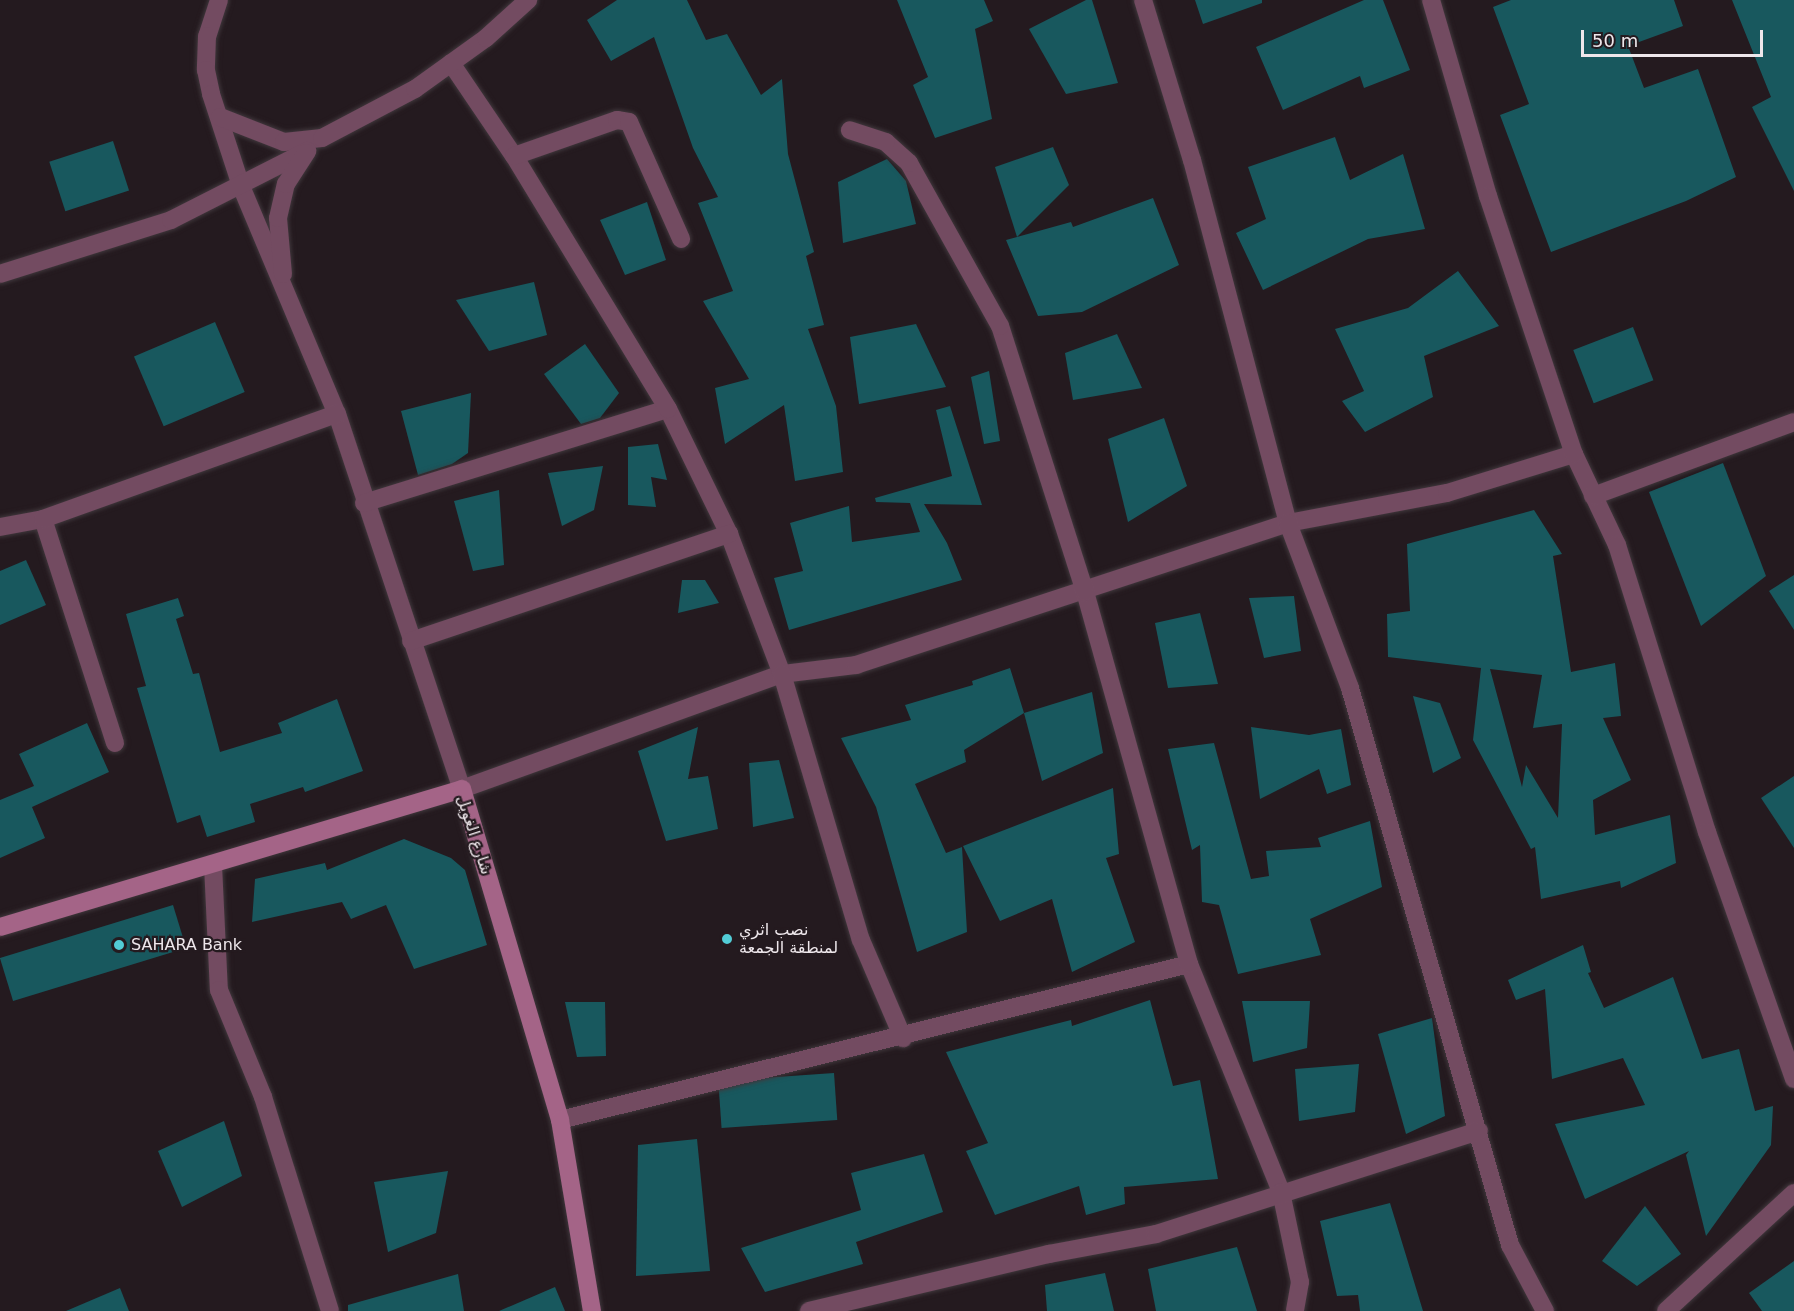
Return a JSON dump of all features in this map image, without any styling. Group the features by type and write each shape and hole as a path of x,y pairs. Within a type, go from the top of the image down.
{"street":[{"path":"200,0 210,18"},
{"path":"219,0 210,18 206,70 241,186 337,414 364,503 462,789 782,674 856,665 1085,592 1288,523 1447,493 1574,454"},
{"path":"0,274 171,220 241,186 307,151 322,138 415,89 451,63 528,0"},
{"path":"1143,0 1192,160 1288,523 1350,688 1510,1245 1545,1311"},
{"path":"1431,0 1488,196 1574,454 1617,545 1707,832 1794,1079"},
{"path":"451,63 514,156 668,409 729,534 782,674 861,940 903,1038"},
{"path":"220,117 284,142 322,138"},
{"path":"514,156 617,120 629,122 681,239"},
{"path":"850,130 886,142 909,163 1000,326 1085,592 1189,964 1281,1192 1300,1282 1295,1311"},
{"path":"283,290 278,218 286,184 307,151"},
{"path":"364,503 668,409"},
{"path":"0,527 43,519 337,414"},
{"path":"1593,496 1794,422"},
{"path":"43,519 115,743"},
{"path":"411,641 729,534"},
{"name":"شارع الغويل","path":"0,927 213,866 462,789 560,1120 592,1311"},
{"path":"213,866 219,990 264,1097 330,1311"},
{"path":"560,1120 903,1038 1189,964"},
{"path":"809,1311 1050,1254 1156,1234 1281,1192 1479,1131"},
{"path":"1666,1311 1794,1193"}],"building":[{"path":"617,0 687,0 706,40 727,34 761,95 782,79 788,154 814,252 806,256 824,325 808,329 836,406 843,472 795,481 784,405 725,444 715,388 749,379 703,301 733,291 698,203 718,197 693,148 654,37 611,61 587,20"},
{"path":"897,0 984,0 993,21 975,29 992,119 935,138 913,85 928,77"},
{"path":"1086,0 1092,0 1118,83 1066,94 1029,29"},
{"path":"1195,0 1262,0 1262,3 1203,24"},
{"path":"1364,0 1383,0 1410,70 1364,88 1360,76 1283,110 1256,47"},
{"path":"1511,0 1674,0 1683,26 1628,46 1644,88 1698,69 1736,177 1686,201 1551,252 1500,115 1529,104 1493,7"},
{"path":"1732,0 1794,0 1794,191 1752,107 1771,97"},
{"path":"1335,137 1350,180 1403,154 1425,229 1368,239 1263,290 1236,233 1266,219 1248,167"},
{"path":"113,141 129,190 65,211 49,162"},
{"path":"1053,147 1069,185 1017,237 995,167"},
{"path":"887,159 906,181 916,224 843,243 838,182"},
{"path":"1153,198 1179,265 1082,312 1038,316 1006,240 1071,222 1073,227"},
{"path":"647,202 666,260 625,275 600,220"},
{"path":"1458,271 1499,326 1424,356 1433,397 1365,432 1342,401 1364,391 1335,329 1408,308"},
{"path":"534,282 547,335 489,351 456,300"},
{"path":"215,322 245,392 164,426 134,356"},
{"path":"916,324 946,387 859,404 850,337"},
{"path":"1633,327 1653,380 1594,403 1573,350"},
{"path":"1117,334 1142,388 1073,400 1065,353"},
{"path":"585,344 619,393 600,418 581,424 544,374"},
{"path":"989,371 1000,441 984,444 971,377"},
{"path":"471,393 468,453 452,464 418,475 401,411"},
{"path":"950,406 982,505 924,504 947,543 962,580 789,630 774,578 803,571 790,523 849,506 852,542 920,532 910,503 876,502 875,498 952,476 936,410"},
{"path":"1164,418 1187,486 1128,522 1108,439"},
{"path":"658,444 667,480 651,477 656,507 628,505 628,447"},
{"path":"1723,463 1766,576 1701,626 1649,492"},
{"path":"603,466 594,510 562,526 548,473"},
{"path":"499,490 504,565 473,571 454,501"},
{"path":"1534,510 1562,554 1553,556 1571,672 1615,663 1621,716 1603,718 1631,780 1593,800 1595,835 1670,815 1676,863 1621,888 1620,881 1541,899 1535,847 1531,849 1473,740 1481,668 1388,657 1387,614 1410,611 1407,544","holes":["1490,669 1542,675 1533,728 1562,724 1558,818 1526,765 1522,787"]},
{"path":"26,560 46,605 0,625 0,571"},
{"path":"1794,575 1794,630 1769,591"},
{"path":"682,580 705,580 719,603 678,613"},
{"path":"1294,596 1301,651 1264,658 1249,598"},
{"path":"178,598 184,616 176,619 193,674 199,673 220,752 282,733 278,723 337,699 363,771 305,792 303,787 250,804 255,822 207,837 200,815 177,823 137,688 146,686 126,614"},
{"path":"1200,613 1218,684 1168,688 1155,623"},
{"path":"1010,668 1024,713 964,750 966,762 915,784 946,853 962,847 967,932 917,952 876,807 841,738 911,720 905,705 973,685 972,681"},
{"path":"1092,692 1103,753 1042,781 1024,713"},
{"path":"1413,696 1440,703 1461,758 1433,773"},
{"path":"87,723 109,772 32,807 45,838 0,858 0,800 34,786 19,754"},
{"path":"698,727 688,779 708,776 718,829 666,841 638,751"},
{"path":"1251,727 1309,735 1341,729 1351,785 1327,794 1319,769 1260,799"},
{"path":"1214,743 1251,879 1269,876 1266,851 1321,847 1318,838 1370,821 1382,887 1310,919 1321,955 1238,974 1219,905 1202,902 1200,845 1192,850 1168,749"},
{"path":"779,760 794,818 753,827 749,763"},
{"path":"1794,776 1794,848 1761,798"},
{"path":"1113,788 1119,854 1106,858 1135,942 1072,972 1052,899 1000,921 963,846"},
{"path":"404,839 451,858 465,870 487,945 414,969 386,905 351,919 342,902 252,922 255,879 325,863 327,870"},
{"path":"173,905 186,948 13,1001 0,958"},
{"path":"1583,945 1591,972 1588,973 1604,1008 1673,977 1702,1059 1739,1049 1755,1111 1773,1106 1771,1145 1706,1236 1686,1155 1689,1151 1585,1199 1555,1124 1645,1105 1623,1058 1552,1079 1545,989 1516,1000 1508,980"},
{"path":"1150,1000 1173,1086 1200,1080 1218,1179 1124,1187 1125,1204 1086,1215 1079,1186 995,1215 966,1151 988,1143 946,1052 1071,1020 1072,1026"},
{"path":"1242,1001 1310,1001 1307,1048 1253,1062"},
{"path":"565,1002 605,1002 606,1056 577,1057"},
{"path":"1432,1018 1445,1116 1406,1134 1378,1034"},
{"path":"1359,1064 1355,1112 1299,1121 1295,1069"},
{"path":"834,1073 837,1120 722,1128 718,1081"},
{"path":"224,1121 242,1176 182,1207 158,1151"},
{"path":"697,1139 710,1271 636,1276 638,1145"},
{"path":"924,1154 943,1212 856,1242 863,1264 765,1292 741,1248 861,1210 851,1173"},
{"path":"448,1171 436,1233 388,1252 374,1182"},
{"path":"1390,1203 1423,1311 1360,1311 1358,1295 1337,1296 1320,1221"},
{"path":"1645,1206 1681,1254 1637,1286 1602,1261"},
{"path":"1237,1247 1257,1311 1156,1311 1148,1269"},
{"path":"1794,1261 1794,1311 1762,1311 1749,1293"},
{"path":"1105,1273 1114,1311 1047,1311 1045,1285"},
{"path":"458,1274 464,1311 348,1311 348,1305"},
{"path":"555,1287 565,1311 499,1311"},
{"path":"120,1288 129,1311 66,1311"}],"place":[{"name":"نصب اثري لمنطقة الجمعة","path":"727,939"},
{"name":"SAHARA Bank","path":"119,945"}]}
